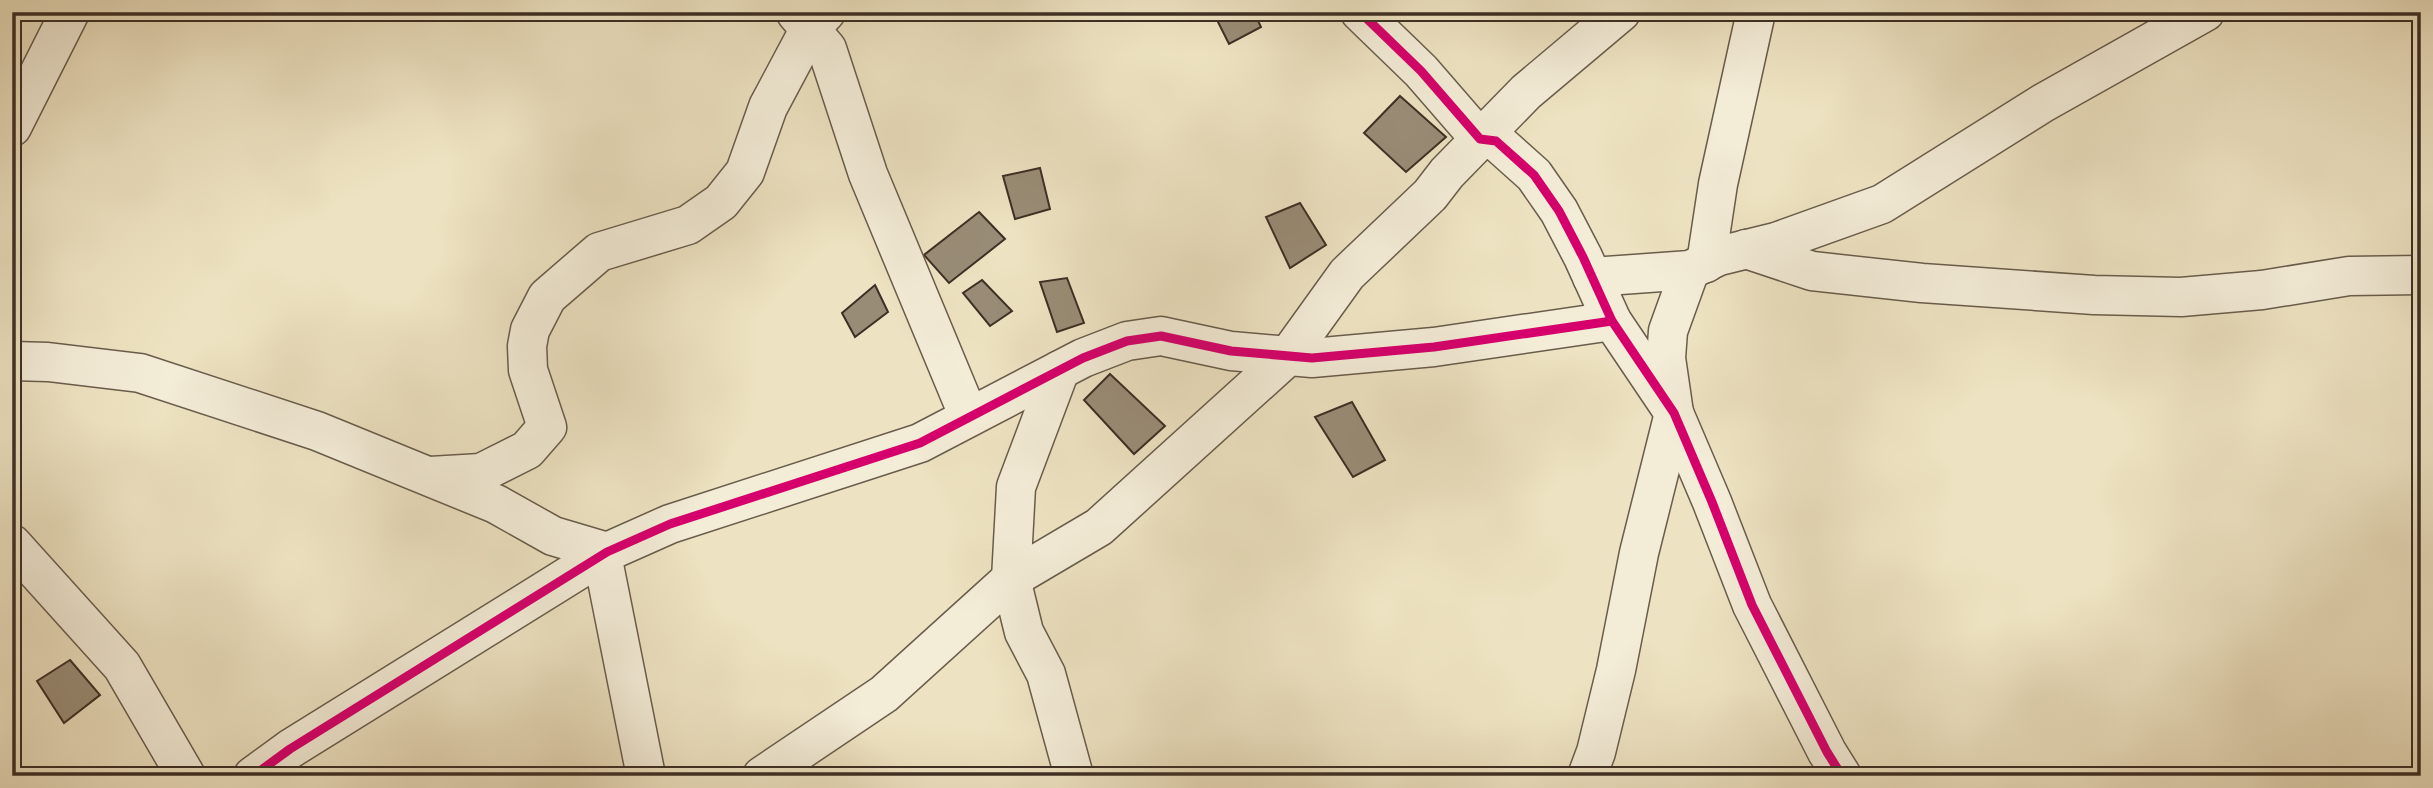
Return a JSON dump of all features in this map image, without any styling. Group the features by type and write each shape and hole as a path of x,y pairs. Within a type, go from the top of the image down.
{"street":[{"path":"12,127 70,12"},
{"path":"1360,12 1422,71 1480,139 1496,141 1534,175 1559,211 1612,321 1674,412 1752,605 1842,776"},
{"path":"762,776 884,694 1011,579 1100,527 1288,356 1347,274 1430,195 1447,173 1526,92 1622,12"},
{"path":"1587,776 1597,752 1639,553 1674,412 1666,358 1668,331 1698,266 1756,12"},
{"path":"1592,277 1698,266 1719,256 1776,242 1882,204 2043,103 2205,12"},
{"path":"810,18 827,49 868,174 969,417"},
{"path":"430,476 481,474 527,450 547,427 528,370 527,346 530,330 547,297 598,252 688,225 722,202 746,172 768,107 810,18"},
{"path":"1746,249 1812,271 1922,284 2094,295 2181,297 2262,290 2349,276 2421,275"},
{"path":"253,776 302,742 605,554 670,524 920,443 1060,370 1127,341 1161,336 1231,351 1312,358 1434,347 1612,321"},
{"path":"12,361 48,362 141,373 317,431 496,504 553,536 605,554"},
{"path":"1060,370 1016,487 1011,579 1024,632 1046,674 1074,776"},
{"path":"12,544 122,666 186,776"},
{"path":"605,554 646,776"}],"building":[{"path":"1213,12 1254,12 1261,27 1229,44"},
{"path":"1400,96 1446,137 1406,172 1364,133"},
{"path":"1040,168 1050,209 1015,219 1003,176"},
{"path":"1300,203 1326,245 1290,268 1266,217"},
{"path":"979,212 1005,239 949,283 924,255"},
{"path":"1067,278 1084,323 1057,332 1040,282"},
{"path":"982,280 1012,311 990,326 963,293"},
{"path":"875,285 888,312 855,337 842,313"},
{"path":"1110,374 1165,426 1134,454 1084,400"},
{"path":"1352,402 1385,460 1353,477 1315,417"},
{"path":"70,660 100,695 64,723 37,681"}],"cycle path":[{"path":"1360,12 1421,71 1480,139 1496,141 1534,175 1559,211 1612,321 1674,413 1752,605 1842,776"},
{"path":"253,776 290,749 607,552 670,524 920,443 1083,358 1127,341 1161,336 1231,351 1312,358 1434,347 1612,321"}]}
